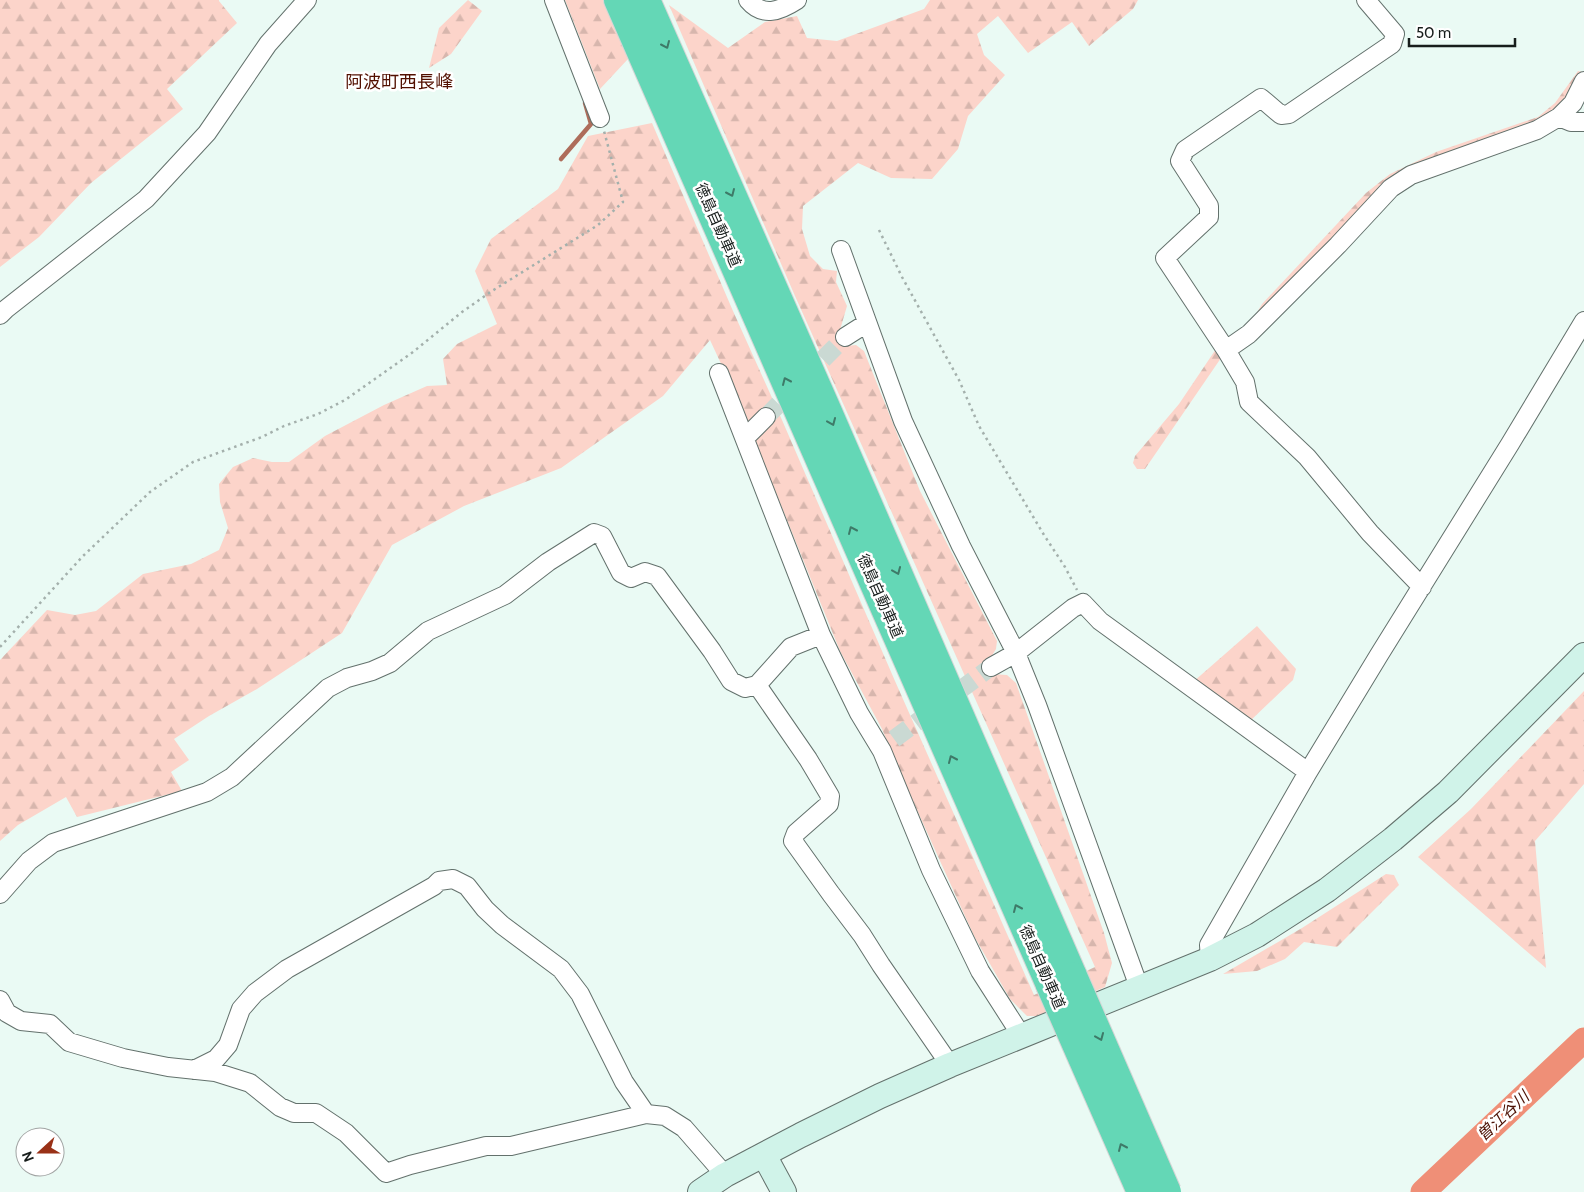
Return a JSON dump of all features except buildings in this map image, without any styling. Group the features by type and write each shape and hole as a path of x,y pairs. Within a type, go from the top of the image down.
{"highway":[{"name":"徳島自動車道","path":"618,0 1062,980 1167,1192"},
{"name":"徳島自動車道","path":"646,0 829,414 1062,980 1141,1192"}],"street":[{"path":"0,315 146,199 206,133 268,44 307,0"},
{"path":"554,0 600,118"},
{"path":"748,0 754,7 768,12 785,8 797,0"},
{"path":"1366,0 1395,34 1392,44 1289,114 1281,115 1261,98 1185,150 1180,161 1209,206 1209,217 1165,258 1245,382 1249,402 1307,457 1370,533 1422,587"},
{"path":"1226,350 1249,334 1391,188 1411,176 1537,130 1559,117 1573,103 1584,81"},
{"path":"1559,117 1570,122 1584,122"},
{"path":"841,250 903,421 961,546 1016,652 1139,987"},
{"path":"1210,959 1209,945 1308,772 1584,321"},
{"path":"845,337 867,323"},
{"path":"719,373 821,635 859,713 888,745 931,870 976,963 1021,1035"},
{"path":"745,438 766,417"},
{"path":"0,894 29,861 53,843 207,792 232,777 328,688 347,678 372,671 390,663 428,631 505,595 548,562 594,533 602,536 621,572 631,578 645,572 657,576 712,651 731,681 745,688 757,685 791,647 821,635"},
{"path":"992,667 1016,652 1073,608 1083,603 1100,621 1308,772"},
{"path":"700,1192 725,1175 880,1096 1021,1035 1210,959 1257,935 1327,890 1393,839 1448,792 1584,656"},
{"path":"757,685 808,759 830,796 829,804 796,833 794,841 862,935 950,1065"},
{"path":"194,1070 216,1059 228,1045 241,1009 255,993 287,969 440,881 453,879 468,886 485,910 561,969 570,979 580,994 624,1082 646,1114"},
{"path":"0,1000 7,1013 21,1021 50,1024 69,1042 123,1058 168,1067 215,1072 250,1084 280,1107 294,1114 316,1113 346,1133 386,1173 486,1146 510,1146 646,1114 665,1116 684,1128 725,1175"},
{"path":"764,1155 781,1185"}],"path":[{"path":"0,646 83,556 150,492 193,462 262,437 284,426 318,414 345,400 413,352 492,290 598,225 623,202 600,118"},
{"path":"879,230 902,277 959,380 978,426 1065,567 1083,603"}],"green space":[{"path":"0,0 219,0 237,23 167,89 183,109 91,183 39,237 0,267"},
{"path":"468,0 482,11 451,54 429,68 439,28"},
{"path":"565,0 603,0 628,59 600,89"},
{"path":"930,0 1138,0 1133,9 1089,46 1072,22 1028,53 998,16 977,34 984,55 1005,75 968,116 958,149 932,179 891,178 858,163 803,206 802,229 810,256 823,269 837,271 836,282 847,306 840,330 846,346 856,345 864,351 920,491 997,641 996,649 987,664 991,674 1007,675 1016,683 1104,933 1112,963 1105,987 1037,1016 1027,1016 1010,999 974,936 882,729 840,651 742,409 710,340 663,396 561,468 464,506 392,545 342,633 257,689 209,716 174,739 189,760 171,772 182,791 77,817 66,797 18,825 0,841 0,660 47,610 75,615 96,611 143,574 191,564 219,550 228,528 220,502 219,484 233,467 253,458 272,462 289,462 325,436 384,405 427,386 447,385 443,359 457,344 497,324 475,271 491,239 558,189 588,136 652,123 1034,995 1095,967 795,296 669,5 728,48 765,22 797,16 807,38 837,41 924,9"},
{"path":"1578,71 1583,72 1570,96 1546,120 1415,167 1261,314 1256,314 1262,304 1366,193 1390,174 1436,152 1538,117 1555,103"},
{"path":"1216,349 1221,358 1145,469 1137,469 1133,463 1135,456 1179,404"},
{"path":"1257,626 1296,669 1293,680 1249,722 1193,682"},
{"path":"1584,691 1584,784 1535,841 1546,968 1418,857 1471,809"},
{"path":"1386,874 1394,875 1399,885 1337,947 1304,942 1285,959 1257,971 1223,974 1302,928"}],"waterway":[{"path":"561,159 591,124 585,103"},
{"name":"曽江谷川","path":"1423,1192 1584,1040"}],"tunnel":[{"path":"766,417 845,337"},
{"path":"894,739 991,667"}],"district":[{"name":"阿波町西長峰","path":"399,82"}]}
